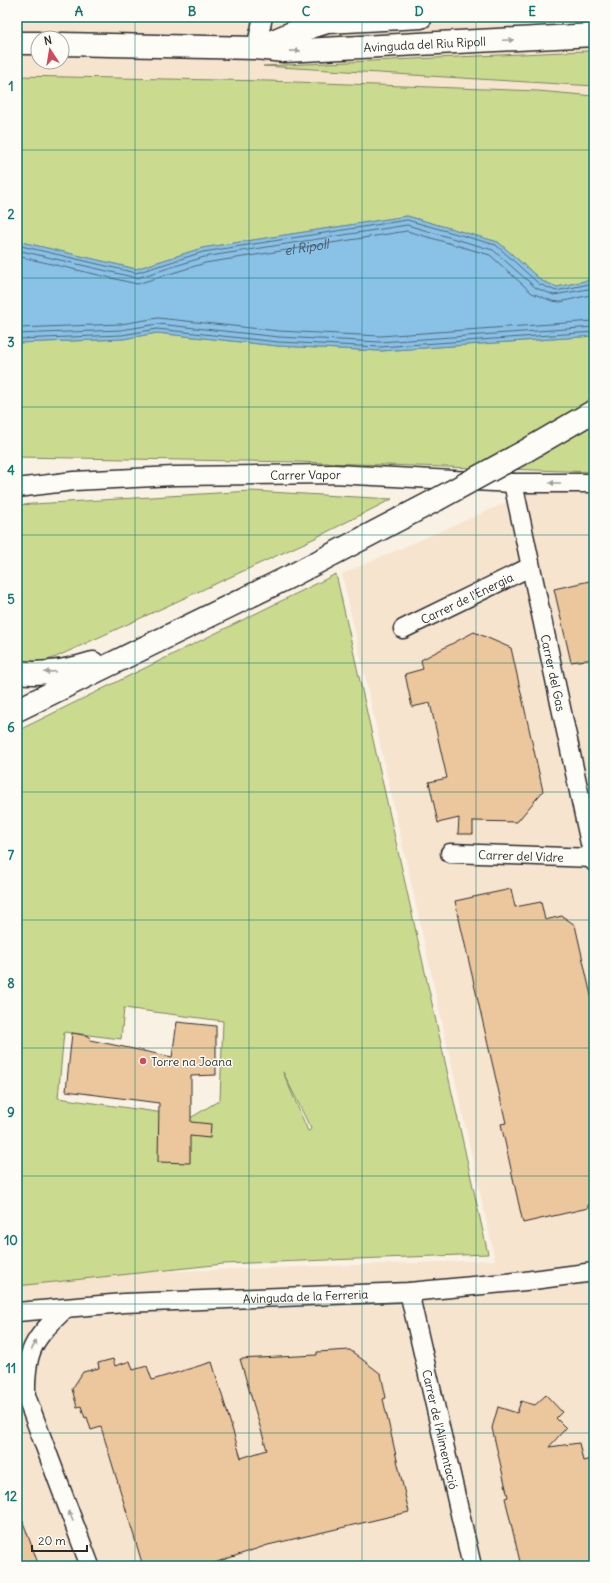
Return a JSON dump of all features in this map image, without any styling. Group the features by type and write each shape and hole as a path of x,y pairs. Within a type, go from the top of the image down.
{"main road":[{"name":"Avinguda del Riu Ripoll","path":"256,48 324,19 421,17"},
{"name":"Avinguda del Riu Ripoll","path":"70,44 256,48 284,51 594,35"},
{"path":"17,43 30,43"},
{"path":"17,710 351,546 522,453 594,411"},
{"path":"17,672 31,674 55,672 84,666 155,643"}],"street":[{"path":"256,48 263,17"},
{"name":"Carrer Vapor","path":"17,488 74,480 174,476 295,474 334,474 512,482 594,483"},
{"name":"Carrer del Gas","path":"512,482 594,860"},
{"name":"Carrer de l'Energia","path":"403,629 530,567"},
{"name":"Carrer del Vidre","path":"450,853 594,860"},
{"name":"Avinguda de la Ferreria","path":"17,1312 124,1303 409,1292 525,1281 594,1272"},
{"name":"Carrer de l'Alimentació","path":"409,1292 472,1566"},
{"path":"17,1303 65,1309"},
{"path":"65,1309 42,1331 34,1343 29,1356 26,1373 26,1396 90,1566"},
{"path":"17,1406 27,1411 38,1429"}],"shaded area":[{"path":"17,17 594,17 594,96 538,91 268,81 17,76"},
{"path":"576,472 594,472 594,1566 17,1566 17,1277 495,1260 342,574"}],"green space":[{"path":"594,51 594,86 263,66"},
{"path":"17,76 268,81 538,91 594,96 594,279 557,287 542,281 498,242 407,216 202,248 136,269 17,241"},
{"path":"157,333 278,346 381,351 594,336 594,472 296,462 17,457 17,343 123,339"},
{"path":"251,491 392,499 313,539 56,657 26,667 17,663 17,505"},
{"path":"336,574 488,1254 223,1264 17,1286 17,731","holes":["124,1008 223,1021 220,1100 192,1117 58,1098 64,1032 121,1039","283,1072 311,1129 309,1131 308,1131"]}],"water":[{"name":"el Ripoll","path":"407,216 498,242 542,281 557,287 594,279 594,336 381,351 278,346 157,333 123,339 17,343 17,241 136,269 202,248"}],"building":[{"path":"594,580 594,659 571,662 554,589"},
{"path":"474,632 511,648 543,791 517,822 473,821 473,834 458,834 459,818 438,823 429,782 447,778 430,703 412,707 405,674 423,669 421,660"},
{"path":"511,889 515,907 541,902 545,920 562,916 575,925 594,1009 594,1204 588,1205 588,1208 523,1223 501,1124 506,1123 455,901"},
{"name":"Torre na Joana","path":"177,1022 216,1026 216,1075 191,1076 191,1122 211,1124 210,1138 190,1136 190,1163 158,1162 159,1103 66,1091 72,1033 89,1036 90,1040 172,1057"},
{"path":"350,1350 381,1374 386,1398 383,1399 409,1512 268,1545 205,1566 143,1566 101,1427 91,1430 87,1417 85,1418 81,1406 77,1407 72,1389 83,1372 99,1368 98,1363 113,1359 115,1366 130,1361 133,1370 147,1366 152,1380 212,1362 241,1458 267,1450 240,1359 317,1355 317,1352"},
{"path":"546,1395 562,1412 556,1418 566,1428 549,1447 579,1443 583,1461 594,1458 594,1566 521,1566 505,1498 508,1497 492,1428 498,1407 517,1413 521,1401 535,1405"},
{"path":"19,1511 39,1566 17,1566 17,1512"}],"place":[{"name":"Torre na Joana","path":"143,1061"}]}
